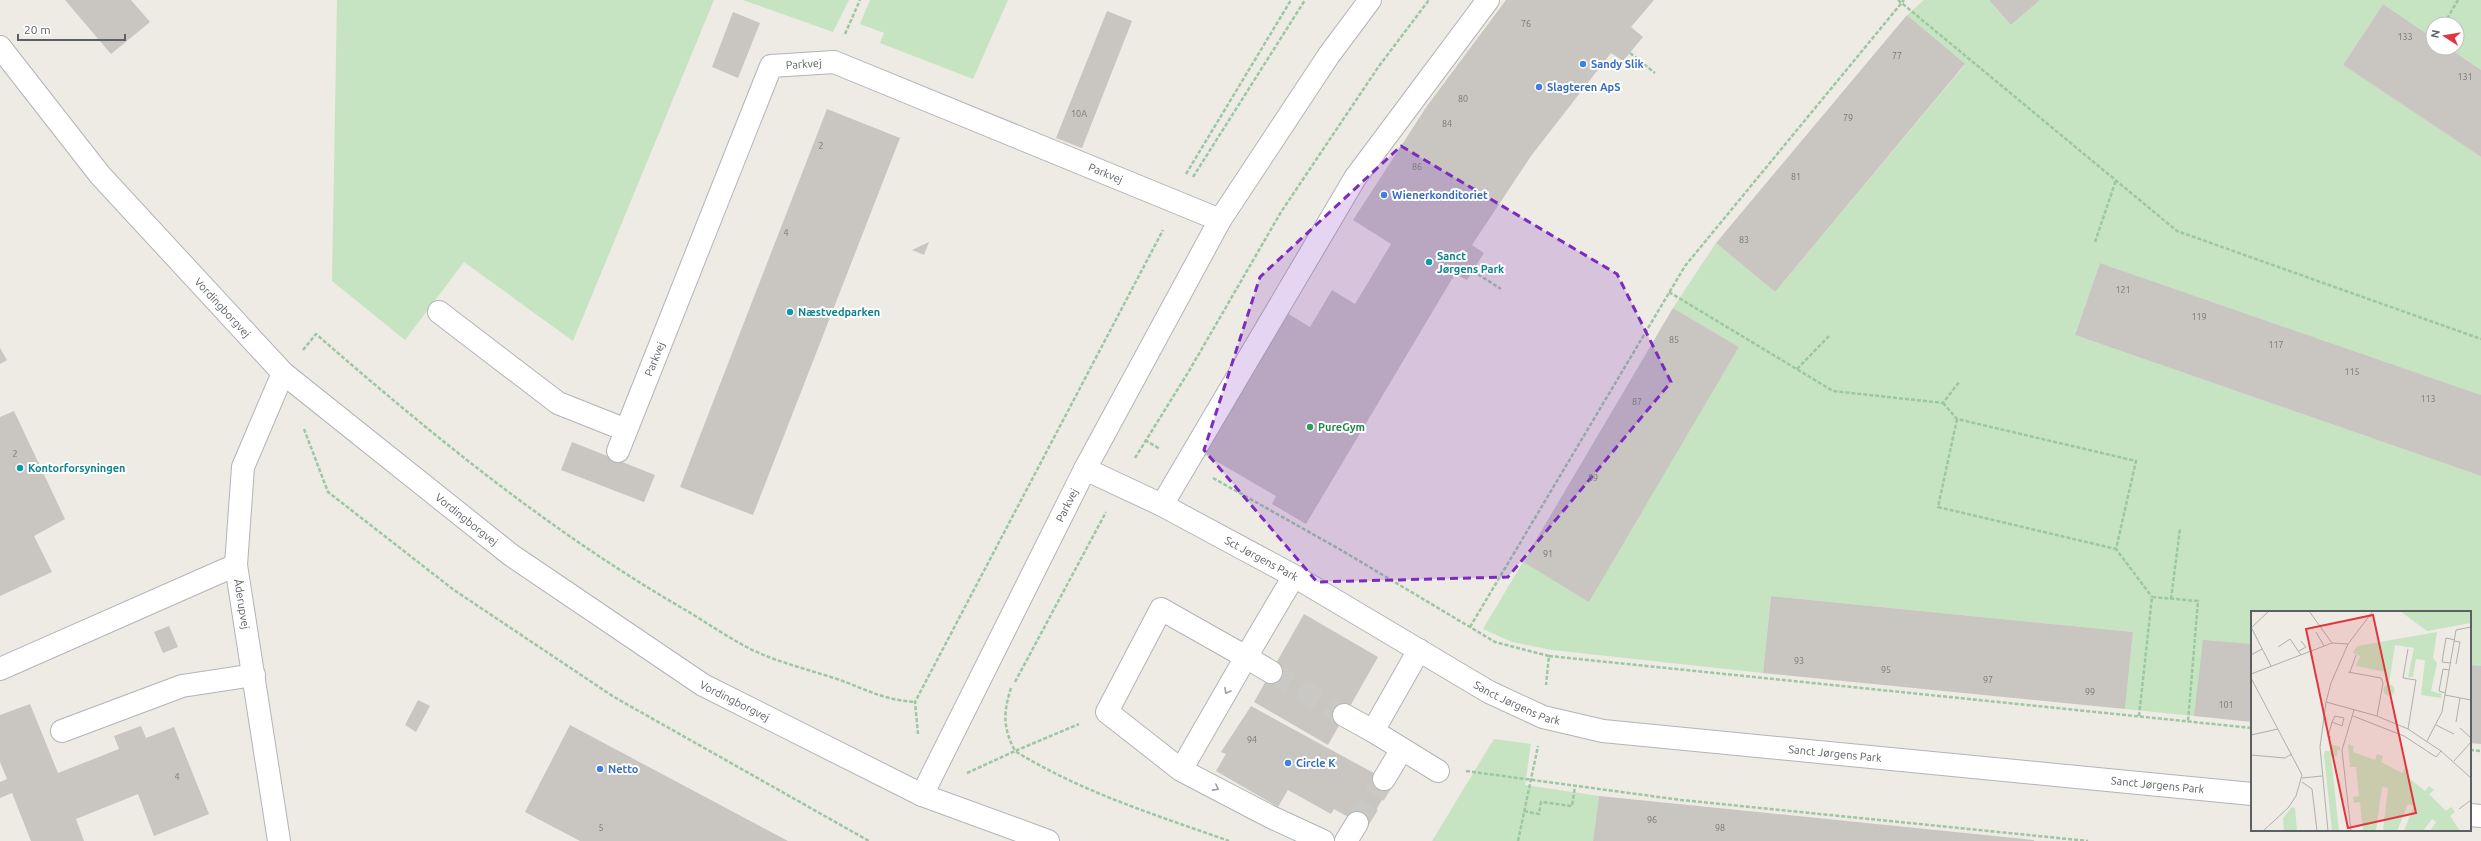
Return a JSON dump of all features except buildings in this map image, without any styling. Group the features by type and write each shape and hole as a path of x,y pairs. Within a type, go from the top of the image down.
{"street":[{"name":"Parkvej","path":"922,795 1085,469 1220,220 1328,55 1370,0"},
{"path":"1162,505 1355,178 1488,0"},
{"name":"Vordingborgvej","path":"0,47 100,175 283,373 511,555 703,685 922,795 1048,841"},
{"name":"Parkvej","path":"618,451 771,66 834,62 1220,220"},
{"path":"439,312 558,403 626,430"},
{"name":"Åderupvej","path":"279,841 236,565 243,467 283,373"},
{"name":"Sct Jørgens Park","path":"1085,469 1162,505 1294,576 1426,655"},
{"path":"0,669 236,565"},
{"path":"1181,770 1294,576"},
{"path":"1271,672 1161,609 1107,712 1181,770 1271,817 1323,841"},
{"path":"1372,731 1426,655"},
{"name":"Sanct Jørgens Park","path":"1426,655 1489,692 1543,717 1603,731 2251,794"},
{"path":"62,731 182,686 254,675"},
{"path":"1344,715 1438,771"},
{"path":"1384,779 1402,749"},
{"path":"2471,815 2481,816"}],"path":[{"path":"834,62 860,0"},
{"path":"283,373 316,334 420,425 495,483 591,551 662,596 764,656 839,680 892,701 915,702 1174,201 1292,0"},
{"path":"1174,201 1305,0"},
{"path":"1229,841 1133,807 1049,772 1015,751 1008,737 1004,713 1011,689 1145,440 1189,370 1281,212 1379,66 1429,0"},
{"path":"1898,0 2177,231 2481,339"},
{"path":"1470,627 1685,266 1904,0"},
{"path":"2449,16 2458,0"},
{"path":"1630,53 1655,73"},
{"path":"2095,242 2116,180"},
{"path":"1473,271 1501,288"},
{"path":"1669,292 1833,391 1944,403 1957,419 2136,461 2116,549"},
{"path":"1797,369 1829,336"},
{"path":"1944,403 1960,381"},
{"path":"1957,419 1938,507 2116,549 2152,597 2139,716"},
{"path":"303,425 328,492 454,590 614,697 869,841"},
{"path":"1145,440 1341,550 1495,642 1549,656 2251,728"},
{"path":"2171,599 2180,529"},
{"path":"2152,597 2198,601 2188,721"},
{"path":"1518,841 1532,780 1543,717 1549,656"},
{"path":"965,774 1107,712"},
{"path":"2471,750 2481,751"},
{"path":"1438,771 1479,771 1532,780 1681,800 2088,841"},
{"path":"1524,811 1539,814 1541,802 1572,806 1575,786"}],"highlighted area":[{"path":"1401,146 1617,274 1671,382 1508,577 1317,582 1204,450 1260,277"}],"green space":[{"path":"337,0 714,0 573,341 464,262 405,340 332,281"},
{"path":"743,0 849,0 833,32"},
{"path":"870,0 1008,0 973,79 880,43 884,33 860,24"},
{"path":"1924,0 1989,0 2011,25 2040,0 2481,0 2481,70 2461,56 2465,56 2465,16 2425,16 2425,33 2383,4 2343,65 2481,157 2481,395 2100,263 2075,335 2481,476 2481,666 2471,665 2471,611 2251,611 2251,645 2194,716 2125,709 2133,632 1771,596 1763,673 1552,650 1512,642 1483,629 1523,562 1589,601 1739,347 1673,308 1716,243 1775,292 1965,65 1907,15"},
{"path":"1494,739 1531,744 1525,785 1599,796 1593,841 1432,841"}],"tunnel":[{"path":"1271,672 1344,715"},
{"path":"1357,823 1384,779"}],"place":[{"name":"Sandy Slik","path":"1583,64"},
{"name":"Slagteren ApS","path":"1539,87"},
{"name":"Wienerkonditoriet","path":"1384,195"},
{"name":"Sanct Jørgens Park","path":"1429,262"},
{"name":"Næstvedparken","path":"790,312"},
{"name":"PureGym","path":"1310,427"},
{"name":"Kontorforsyningen","path":"20,468"},
{"name":"Circle K","path":"1288,763"},
{"name":"Netto","path":"600,769"}]}
